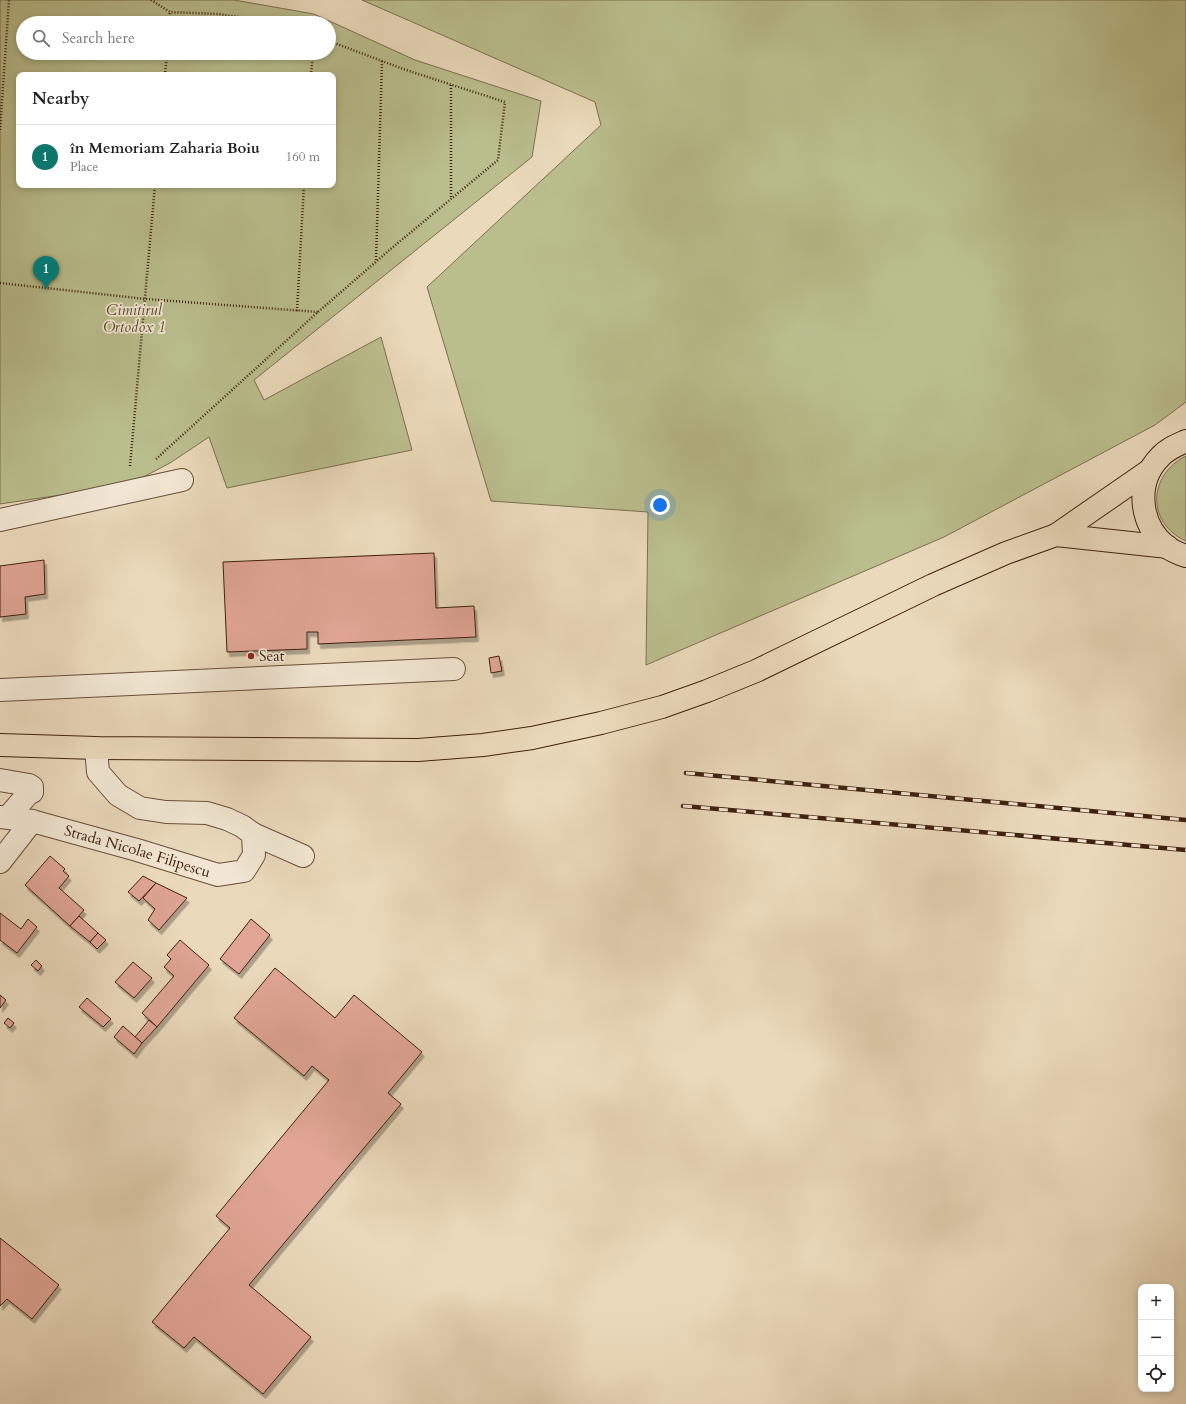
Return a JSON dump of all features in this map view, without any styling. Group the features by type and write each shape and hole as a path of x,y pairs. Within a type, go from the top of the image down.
{"highway":[{"path":"1177,552 1155,535 1147,520 1143,503 1144,486 1150,470 1160,457 1173,447 1186,441"},
{"path":"0,745 96,748 418,750 483,745 532,738 601,723 662,707 707,692 756,671 933,585 1006,553 1056,534 1150,470"},
{"path":"1056,534 1177,552"}],"street":[{"path":"0,520 182,480"},
{"path":"0,690 199,682 454,669"},
{"path":"96,748 98,772 118,795 140,808 166,812 207,813 227,819 242,826 253,834 303,856"},
{"path":"0,780 29,785 32,787 32,792 4,817"},
{"name":"Strada Nicolae Filipescu","path":"4,817 32,821 137,850 218,875 244,871 254,855 253,834"},
{"path":"0,862 32,821"}],"path":[{"path":"0,130 10,0"},
{"path":"151,0 170,12 232,16"},
{"path":"170,12 170,16"},
{"path":"151,464 376,261 498,160 506,102 450,85 336,44"},
{"path":"165,72 166,60"},
{"path":"311,72 312,60"},
{"path":"376,261 382,61"},
{"path":"450,85 451,199"},
{"path":"128,493 155,188"},
{"path":"296,310 304,188"},
{"path":"0,283 146,299 318,312"}],"green space":[{"name":"Cimitirul Ortodox 1","path":"0,0 234,0 318,16 16,16 16,60 336,60 336,24 415,60 541,101 532,157 254,380 264,400 381,337 412,450 227,488 209,437 170,463 128,485 0,504"},
{"path":"362,0 1186,0 1186,402 1155,425 944,537 646,665 648,512 491,501 427,287 601,125 595,102"},
{"path":"1186,456 1186,541 1173,533 1164,523 1158,511 1157,499 1159,486 1164,475 1173,464"}],"building":[{"path":"434,553 436,608 474,606 476,637 318,644 318,632 307,632 307,649 227,652 223,562"},
{"path":"44,560 45,594 25,597 26,614 0,617 0,566"},
{"path":"499,656 502,671 491,673 489,658"},
{"path":"50,856 65,869 63,871 69,876 59,888 84,910 70,926 25,885"},
{"path":"143,876 156,883 139,901 128,892"},
{"path":"156,883 187,898 159,930 148,920 155,909 143,898"},
{"path":"0,913 21,929 28,919 37,927 17,953 0,940"},
{"path":"79,916 98,933 90,942 70,926"},
{"path":"251,919 270,935 239,974 220,959"},
{"path":"98,933 106,940 97,949 90,942"},
{"path":"180,940 209,965 157,1027 142,1013 174,976 164,967 171,959 167,955"},
{"path":"36,960 42,966 38,971 31,965"},
{"path":"133,962 152,978 134,998 115,982"},
{"path":"275,968 335,1018 354,995 422,1052 388,1093 401,1104 249,1285 311,1337 263,1394 194,1337 184,1348 152,1322 230,1228 216,1216 329,1080 312,1066 304,1076 234,1018"},
{"path":"0,995 6,1000 0,1008"},
{"path":"87,998 111,1019 103,1027 79,1007"},
{"path":"8,1018 14,1023 10,1028 4,1023"},
{"path":"149,1020 157,1027 142,1043 135,1037"},
{"path":"123,1026 142,1043 134,1054 114,1037"},
{"path":"0,1238 59,1285 32,1319 7,1299 0,1306"}],"railway":[{"path":"686,773 1186,820"},
{"path":"683,806 1186,850"}],"place":[{"name":"în Memoriam Zaharia Boiu","path":"46,289"},
{"name":"Seat","path":"251,656"}]}
